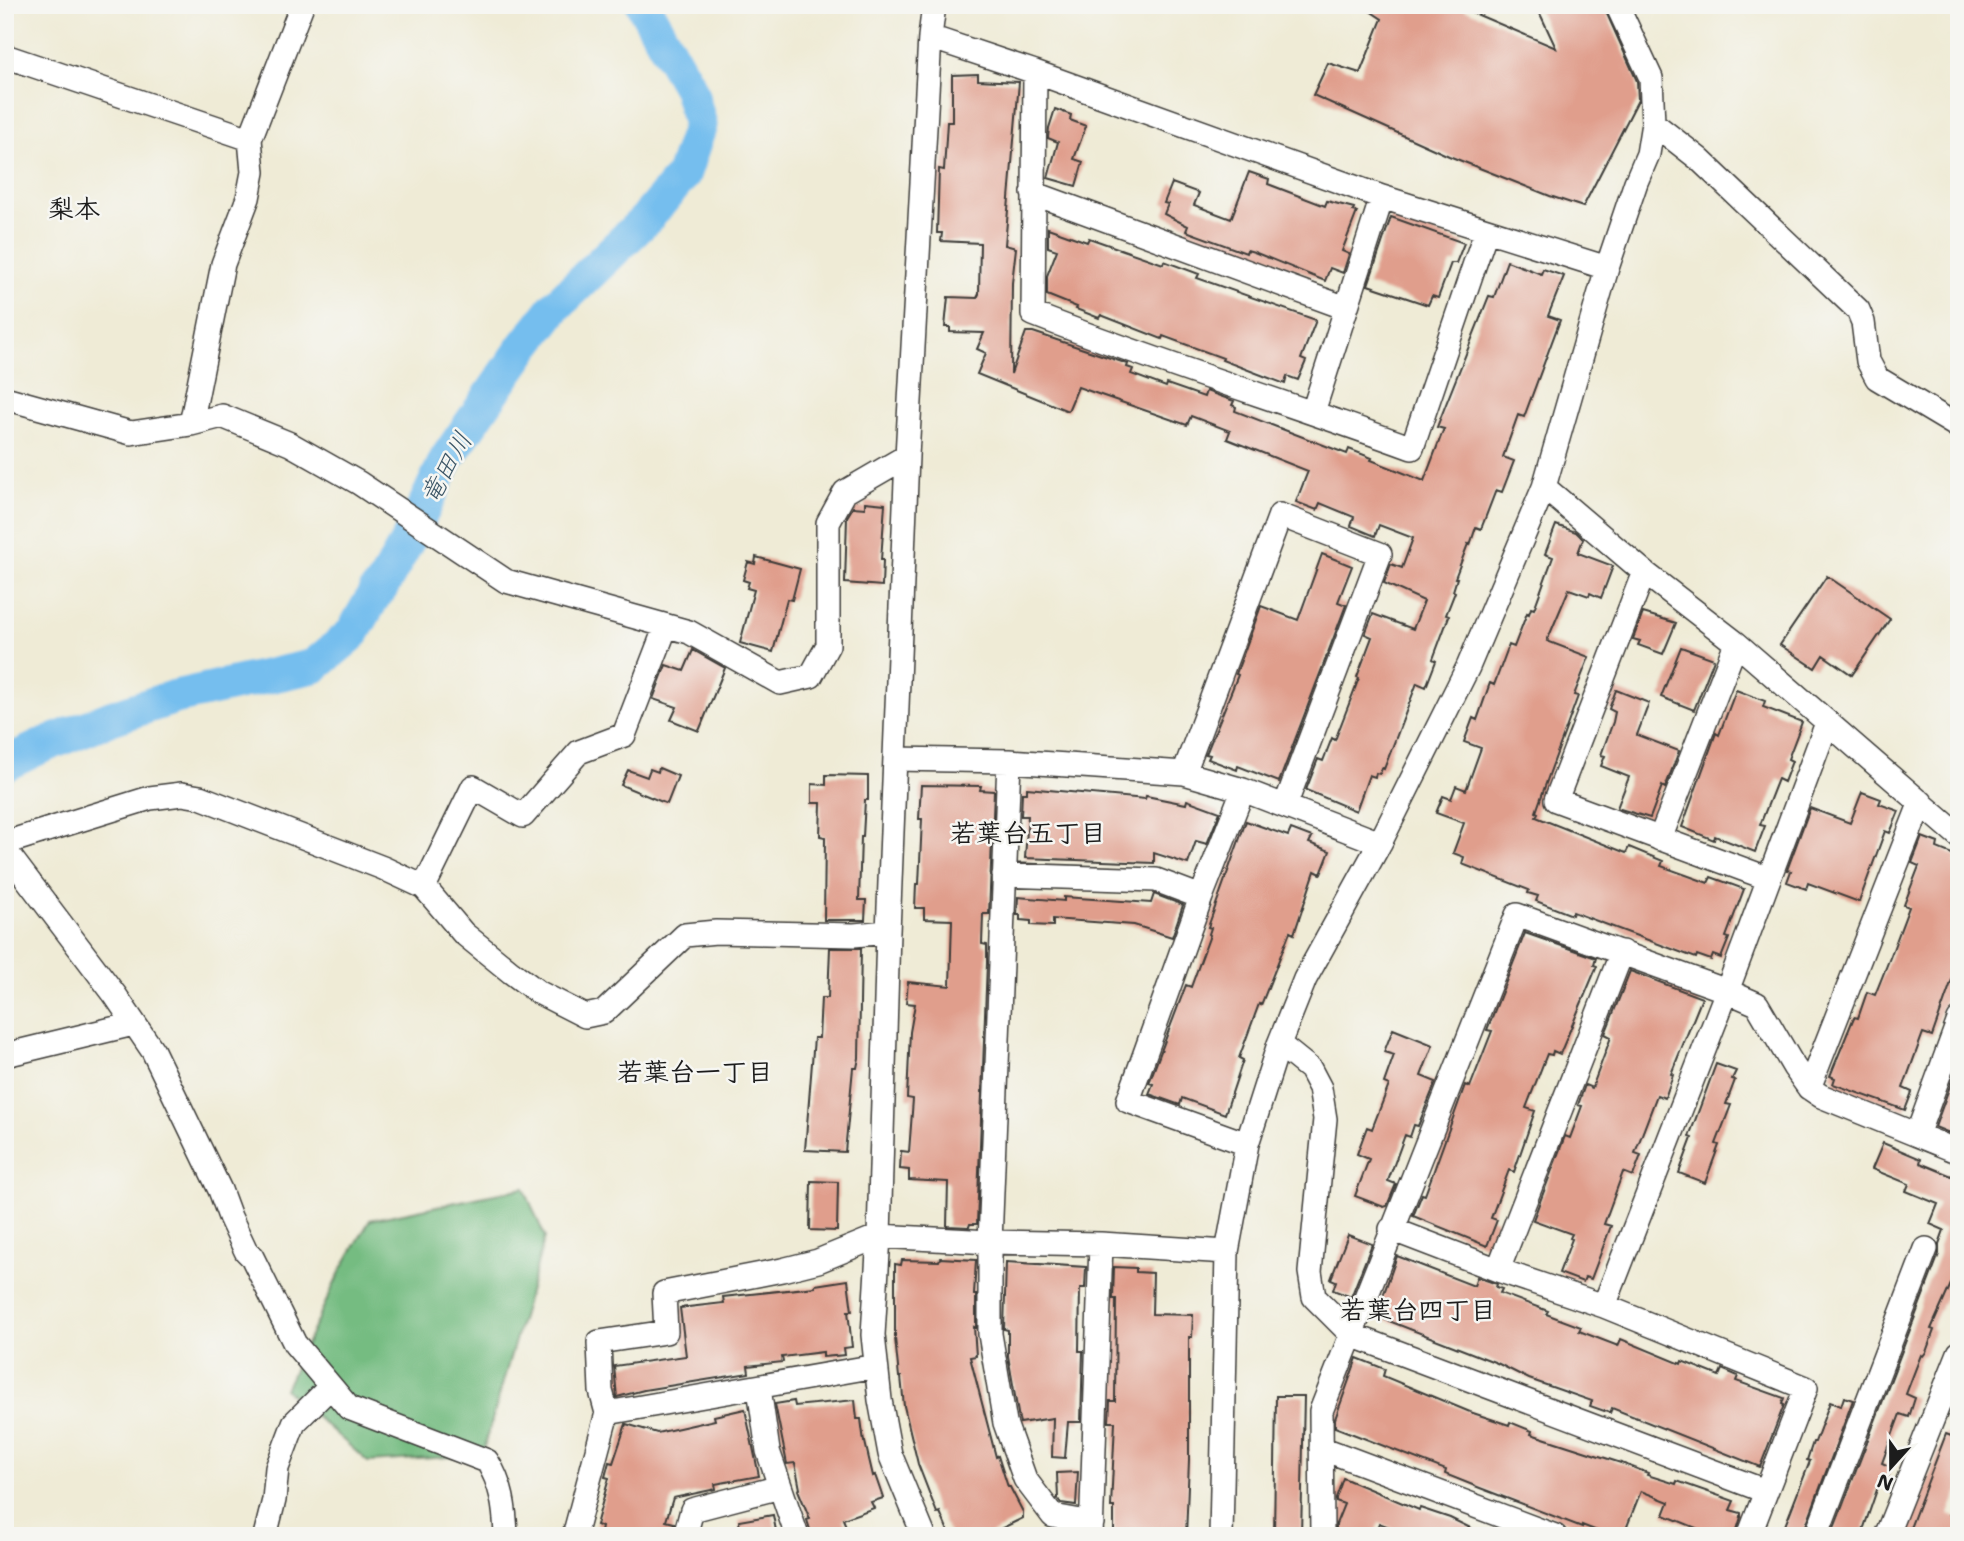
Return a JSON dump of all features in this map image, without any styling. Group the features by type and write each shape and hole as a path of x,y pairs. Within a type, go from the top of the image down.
{"street":[{"path":"191,424 223,264 248,198 253,172 250,139 302,5"},
{"path":"924,1536 890,1454 873,1335 879,1236 907,456 934,5"},
{"path":"1221,1536 1227,1252 1247,1144 1279,1044 1305,979 1380,843 1468,667 1545,487 1607,268 1648,154 1653,124 1651,78 1617,5"},
{"path":"930,37 1382,197 1607,268"},
{"path":"5,56 250,139"},
{"path":"1035,72 1033,314 1096,339 1412,448 1486,231"},
{"path":"1653,124 1699,159 1858,310 1863,322 1868,361 1877,379 1959,427"},
{"path":"1033,193 1346,308"},
{"path":"1313,412 1382,197"},
{"path":"5,398 131,433 191,424 222,416 290,444 359,483 506,581 689,632 780,683 811,676 828,645 828,523 845,492 907,456"},
{"path":"1545,487 1644,572 1737,643 1959,836"},
{"path":"1184,773 1280,515 1380,554 1286,806"},
{"path":"1644,572 1556,800 1768,878"},
{"path":"424,887 473,787 523,816 579,752 624,735 666,626"},
{"path":"1660,839 1737,643"},
{"path":"1604,1306 1828,723"},
{"path":"895,759 1009,761 1184,773 1243,790 1380,843"},
{"path":"1009,761 990,1242 990,1334 1000,1399 1025,1479 1053,1516 1091,1529 1101,1244"},
{"path":"1243,790 1201,897 1128,1101 1247,1144"},
{"path":"5,843 150,798 181,794 200,797 383,868 424,887 463,933 511,972 538,992 585,1016 604,1012 685,935 716,932 854,935 888,932"},
{"path":"1809,1088 1921,802"},
{"path":"5,850 115,995 153,1051 220,1190 235,1229 295,1343 349,1408 487,1461 497,1476 505,1509 506,1536"},
{"path":"1004,875 1156,880 1201,897"},
{"path":"1322,1536 1321,1411 1517,915 1756,1004 1809,1088 1821,1096 1959,1152"},
{"path":"1498,1269 1622,952"},
{"path":"1917,1135 1959,1020"},
{"path":"5,1055 133,1024"},
{"path":"1279,1044 1310,1069 1320,1088 1325,1119 1310,1272 1314,1297 1352,1335 1765,1491"},
{"path":"1391,1229 1604,1306 1806,1388 1749,1536"},
{"path":"575,1536 607,1413 601,1391 599,1342 666,1332 664,1293 818,1261 879,1236 1101,1244 1227,1252"},
{"path":"1816,1536 1926,1249"},
{"path":"1886,1536 1959,1353"},
{"path":"607,1413 876,1366"},
{"path":"265,1536 274,1500 276,1468 294,1423 330,1387"},
{"path":"759,1388 768,1451 797,1536"},
{"path":"1321,1448 1555,1536"},
{"path":"685,1536 692,1510 780,1487"}],"green space":[{"path":"524,1188 545,1237 482,1455 368,1462 285,1389 341,1270 370,1220"}],"building":[{"path":"1361,5 1455,5 1556,48 1536,5 1603,5 1637,81 1638,100 1583,207 1449,156 1313,95 1328,63 1360,73 1382,19"},
{"path":"978,74 978,80 1019,82 1005,245 1016,248 1012,283 1011,374 1026,332 1033,332 1128,364 1127,367 1133,369 1131,374 1166,387 1167,384 1204,397 1206,391 1234,401 1232,405 1236,407 1235,411 1347,454 1349,449 1424,481 1444,429 1437,427 1489,296 1494,297 1507,261 1541,274 1543,269 1564,276 1548,316 1560,320 1524,417 1518,415 1503,457 1514,461 1502,492 1496,490 1481,529 1476,527 1470,545 1468,544 1455,578 1455,592 1446,615 1449,616 1426,687 1417,683 1384,769 1382,768 1380,774 1376,773 1375,777 1369,775 1356,811 1306,790 1318,759 1323,761 1332,738 1335,740 1359,678 1357,677 1372,637 1365,634 1373,614 1413,629 1424,601 1384,583 1391,564 1402,568 1413,538 1379,525 1375,536 1351,526 1354,517 1320,503 1317,510 1296,502 1308,471 1227,439 1230,431 1191,416 1187,425 1078,387 1068,411 977,374 986,353 977,349 984,333 950,332 950,327 945,327 948,297 977,298 979,294 980,243 941,241 942,233 937,233 939,169 944,170 947,122 952,122 952,75"},
{"path":"1055,109 1071,115 1070,120 1086,126 1074,159 1083,162 1076,186 1048,178 1058,142 1048,138"},
{"path":"1249,172 1269,179 1268,184 1325,206 1327,201 1354,208 1353,211 1357,212 1342,251 1349,254 1343,273 1330,268 1325,281 1254,252 1247,250 1246,253 1186,231 1188,226 1164,214 1168,204 1164,203 1172,183 1199,193 1194,205 1231,219"},
{"path":"1391,217 1464,243 1456,263 1451,263 1438,298 1432,296 1428,305 1368,285"},
{"path":"1048,228 1087,242 1089,238 1163,264 1164,261 1199,274 1197,278 1316,320 1301,359 1306,361 1298,380 1287,376 1285,384 1163,336 1162,339 1101,315 1099,318 1047,295 1047,276 1057,250 1048,247"},
{"path":"865,502 885,504 882,586 845,583 847,517 853,507 865,508"},
{"path":"1556,525 1576,532 1583,539 1578,553 1613,566 1601,598 1569,589 1547,641 1589,657 1574,695 1578,696 1536,817 1626,853 1629,847 1663,861 1661,866 1708,883 1711,877 1744,889 1721,958 1713,955 1711,960 1697,955 1696,958 1573,912 1572,915 1536,901 1538,896 1528,893 1529,890 1462,864 1464,857 1453,853 1464,823 1436,813 1443,796 1451,799 1456,786 1466,790 1481,748 1464,742 1473,718 1477,720 1490,683 1494,685 1509,645 1514,647 1527,613 1529,614 1531,608 1534,609 1553,557 1545,554"},
{"path":"1322,554 1352,566 1338,602 1346,605 1279,782 1238,766 1237,770 1208,759 1210,755 1206,754 1238,675 1236,674 1261,606 1298,620"},
{"path":"756,557 800,569 792,600 787,599 773,652 740,643 754,590 747,588 749,582 743,580 748,562 755,564"},
{"path":"1827,576 1890,619 1852,675 1823,655 1815,668 1780,645"},
{"path":"1643,613 1676,623 1663,654 1638,645 1640,641 1633,639"},
{"path":"1681,647 1714,659 1694,710 1661,697"},
{"path":"693,650 725,668 699,731 671,720 677,707 653,699 666,665 684,671"},
{"path":"1616,690 1649,703 1637,735 1679,751 1650,818 1617,808 1629,777 1601,766 1605,756 1601,755 1615,712 1609,709"},
{"path":"1736,690 1765,701 1763,707 1802,722 1788,759 1792,761 1784,782 1778,779 1760,825 1765,826 1755,852 1715,836 1714,840 1682,827 1716,733 1719,735"},
{"path":"659,768 678,776 667,804 621,785 628,770 647,777 650,769 658,772"},
{"path":"826,775 868,776 868,800 865,800 861,837 859,900 866,900 865,920 824,920 825,837 820,836 821,803 812,803 812,784 826,785"},
{"path":"921,785 981,786 980,790 994,791 989,914 983,914 982,944 987,945 987,963 977,1224 970,1224 969,1227 947,1226 948,1182 909,1180 909,1170 900,1169 901,1151 909,1152 913,1099 907,1098 910,1032 915,1004 906,1003 908,982 950,986 952,920 924,919 924,908 915,908 916,884 919,884"},
{"path":"1027,788 1145,799 1146,796 1186,804 1187,800 1220,812 1207,844 1196,841 1188,864 1154,853 1154,863 1025,858 1028,816 1021,816 1022,793 1027,793"},
{"path":"1862,792 1881,799 1879,804 1899,811 1890,833 1885,831 1859,902 1808,883 1806,889 1787,882 1791,871 1787,870 1810,808 1850,823"},
{"path":"1246,821 1288,836 1291,829 1312,837 1309,843 1330,851 1321,874 1315,871 1294,934 1290,932 1261,1005 1259,1004 1239,1058 1243,1060 1225,1114 1182,1098 1180,1105 1149,1094 1153,1084 1149,1083 1186,985 1191,987 1210,935 1211,928 1208,927"},
{"path":"1922,837 1938,843 1937,848 1957,856 1954,865 1959,866 1959,960 1932,1036 1923,1033 1903,1088 1912,1092 1905,1110 1833,1084 1835,1078 1830,1076 1854,1017 1858,1018 1867,992 1875,995 1891,955 1909,907 1904,905 1919,866 1912,863"},
{"path":"1154,894 1183,905 1172,937 1134,925 1053,919 1053,926 1031,925 1031,921 1020,920 1020,915 1017,915 1018,897 1151,903"},
{"path":"1525,933 1596,958 1594,965 1597,966 1560,1054 1553,1051 1552,1055 1547,1054 1526,1108 1535,1111 1514,1172 1509,1170 1491,1218 1497,1220 1487,1246 1413,1216 1422,1194 1425,1195 1465,1085 1470,1087 1492,1031 1487,1030"},
{"path":"830,948 861,948 859,1058 857,1068 853,1068 845,1152 805,1150 814,1038 819,1038 821,998 828,998"},
{"path":"1630,971 1702,998 1671,1074 1673,1075 1665,1098 1657,1095 1635,1153 1641,1155 1633,1176 1623,1172 1604,1224 1611,1226 1591,1279 1585,1277 1583,1282 1559,1273 1572,1234 1533,1220 1565,1136 1570,1138 1582,1106 1578,1105 1585,1085 1592,1088 1611,1037 1605,1034"},
{"path":"1393,1029 1433,1045 1421,1076 1436,1082 1418,1126 1414,1125 1410,1137 1405,1135 1388,1181 1396,1184 1387,1206 1384,1207 1355,1196 1369,1159 1357,1154 1367,1127 1372,1129 1389,1085 1384,1083 1394,1055 1384,1052"},
{"path":"1959,1061 1959,1137 1935,1127"},
{"path":"1716,1064 1736,1071 1726,1104 1731,1105 1705,1183 1679,1173 1692,1138 1689,1137"},
{"path":"1883,1143 1921,1159 1920,1163 1959,1179 1959,1286 1951,1284 1931,1329 1934,1330 1926,1352 1921,1355 1906,1394 1915,1398 1909,1417 1900,1414 1882,1463 1891,1467 1885,1486 1879,1484 1861,1536 1831,1536 1939,1254 1944,1230 1930,1224 1938,1204 1906,1191 1909,1184 1872,1169"},
{"path":"811,1181 838,1182 837,1231 810,1230"},
{"path":"1348,1235 1372,1244 1351,1297 1333,1290 1336,1281 1331,1279"},
{"path":"1397,1256 1474,1286 1477,1277 1497,1284 1496,1287 1502,1289 1500,1293 1548,1311 1546,1314 1581,1327 1579,1331 1618,1346 1621,1339 1681,1364 1682,1361 1719,1376 1722,1369 1738,1376 1736,1381 1784,1398 1784,1405 1760,1467 1612,1408 1610,1413 1590,1406 1592,1401 1529,1379 1497,1363 1376,1316"},
{"path":"940,1258 976,1260 976,1356 970,1357 996,1457 998,1456 1008,1487 1023,1512 1023,1518 986,1536 950,1536 940,1512 937,1513 918,1464 899,1377 895,1338 895,1264 901,1265 902,1260 939,1261"},
{"path":"1006,1262 1086,1267 1085,1288 1080,1288 1079,1351 1083,1351 1081,1422 1068,1422 1065,1458 1052,1457 1053,1418 1020,1423 1008,1356 1008,1330 1004,1329"},
{"path":"1114,1267 1136,1268 1136,1272 1153,1273 1152,1314 1193,1315 1192,1337 1189,1337 1186,1536 1114,1536 1114,1507 1111,1507 1115,1422 1109,1422 1110,1401 1115,1401"},
{"path":"848,1280 852,1311 848,1311 852,1347 844,1348 845,1355 823,1357 823,1352 782,1357 783,1362 748,1366 749,1373 617,1397 614,1366 686,1356 680,1308 724,1303 723,1297 815,1287"},
{"path":"1357,1358 1385,1369 1383,1376 1470,1412 1509,1425 1510,1422 1532,1431 1531,1434 1624,1464 1648,1473 1647,1475 1676,1484 1677,1481 1734,1501 1730,1510 1741,1513 1735,1536 1697,1536 1699,1529 1664,1515 1669,1502 1641,1491 1624,1534 1614,1531 1613,1536 1610,1536 1480,1488 1445,1474 1446,1470 1335,1427 1335,1419"},
{"path":"1276,1396 1304,1396 1301,1536 1274,1536"},
{"path":"1844,1397 1853,1400 1802,1536 1781,1536 1810,1461 1807,1460 1813,1442 1830,1402 1841,1406"},
{"path":"855,1400 857,1419 861,1419 873,1476 875,1475 883,1498 871,1502 874,1508 843,1519 848,1531 838,1536 812,1536 807,1520 810,1519 798,1490 795,1463 787,1464 775,1404 794,1401 795,1406"},
{"path":"745,1409 759,1476 715,1484 716,1489 673,1498 666,1521 674,1523 671,1536 614,1536 601,1532 602,1527 596,1525 609,1478 605,1477 609,1462 613,1463 626,1424 657,1433 715,1420 714,1416"},
{"path":"1946,1434 1959,1439 1959,1489 1949,1514 1959,1518 1959,1536 1907,1536"},
{"path":"1078,1472 1076,1505 1061,1503 1058,1499 1057,1473"},
{"path":"1343,1478 1419,1510 1420,1508 1450,1518 1487,1536 1413,1536 1379,1523 1374,1536 1336,1536 1336,1524 1344,1504 1336,1501 1336,1498"},
{"path":"773,1515 777,1536 741,1536 739,1521"}],"waterway":[{"name":"竜田川","path":"5,764 111,718 175,697 314,666 352,634 413,531 447,458 524,347 555,307 646,219 683,175 700,125 690,89 643,5"}],"district":[{"name":"梨本","path":"74,209"},
{"name":"若葉台五丁目","path":"1028,833"},
{"name":"若葉台一丁目","path":"695,1072"},
{"name":"若葉台四丁目","path":"1418,1310"}]}
